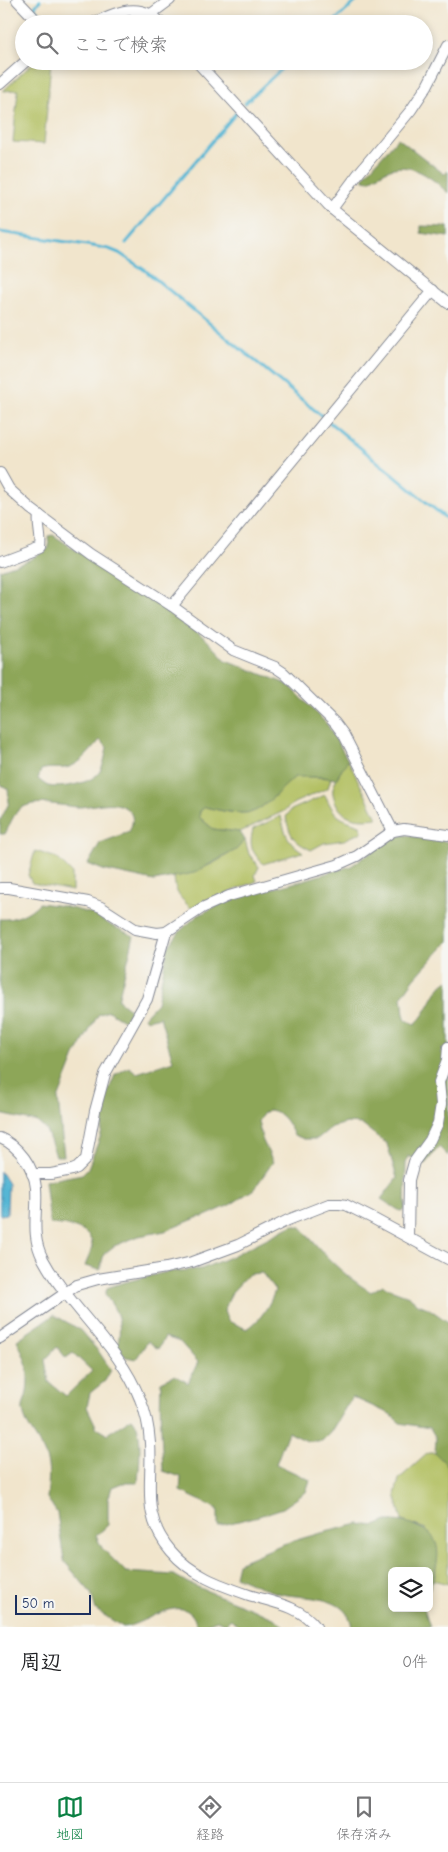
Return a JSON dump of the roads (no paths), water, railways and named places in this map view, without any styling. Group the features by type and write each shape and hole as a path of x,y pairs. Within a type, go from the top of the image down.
{"street":[{"path":"17,0 31,15"},
{"path":"111,15 120,11 134,9 151,14 170,0"},
{"path":"332,209 416,102 427,86 448,45"},
{"path":"0,84 16,70"},
{"path":"204,70 332,209 448,303"},
{"path":"172,606 432,290"},
{"path":"0,473 9,489 39,516 91,554 172,606 233,650 284,672 335,723 344,735 393,831"},
{"path":"0,562 40,547 41,542 37,526 39,516"},
{"path":"0,888 88,902 101,907 135,929 157,933 166,932 202,908 229,896 337,865 357,856 393,831 404,829 448,835"},
{"path":"32,1174 51,1174 72,1170 77,1168 86,1159 95,1111 106,1074 147,999 166,932"},
{"path":"408,1237 409,1180 414,1162 430,1140 438,1123 441,1104 439,1082 447,1060 448,1048"},
{"path":"0,1138 15,1146 32,1174 36,1188 34,1230 38,1246 50,1270 126,1371 140,1398 149,1425 148,1489 150,1505 160,1536 182,1563 196,1574 241,1592 282,1604 304,1615 316,1627"},
{"path":"0,1338 77,1285 98,1279 192,1262 329,1204 346,1205 448,1259"}],"water":[{"path":"0,1171 8,1184 7,1214 0,1215"}],"waterway":[{"path":"40,0 34,8 40,15"},
{"path":"341,15 358,0"},
{"path":"245,103 280,70"},
{"path":"126,243 237,112"},
{"path":"0,232 87,245 119,253 146,271 448,520"}]}
